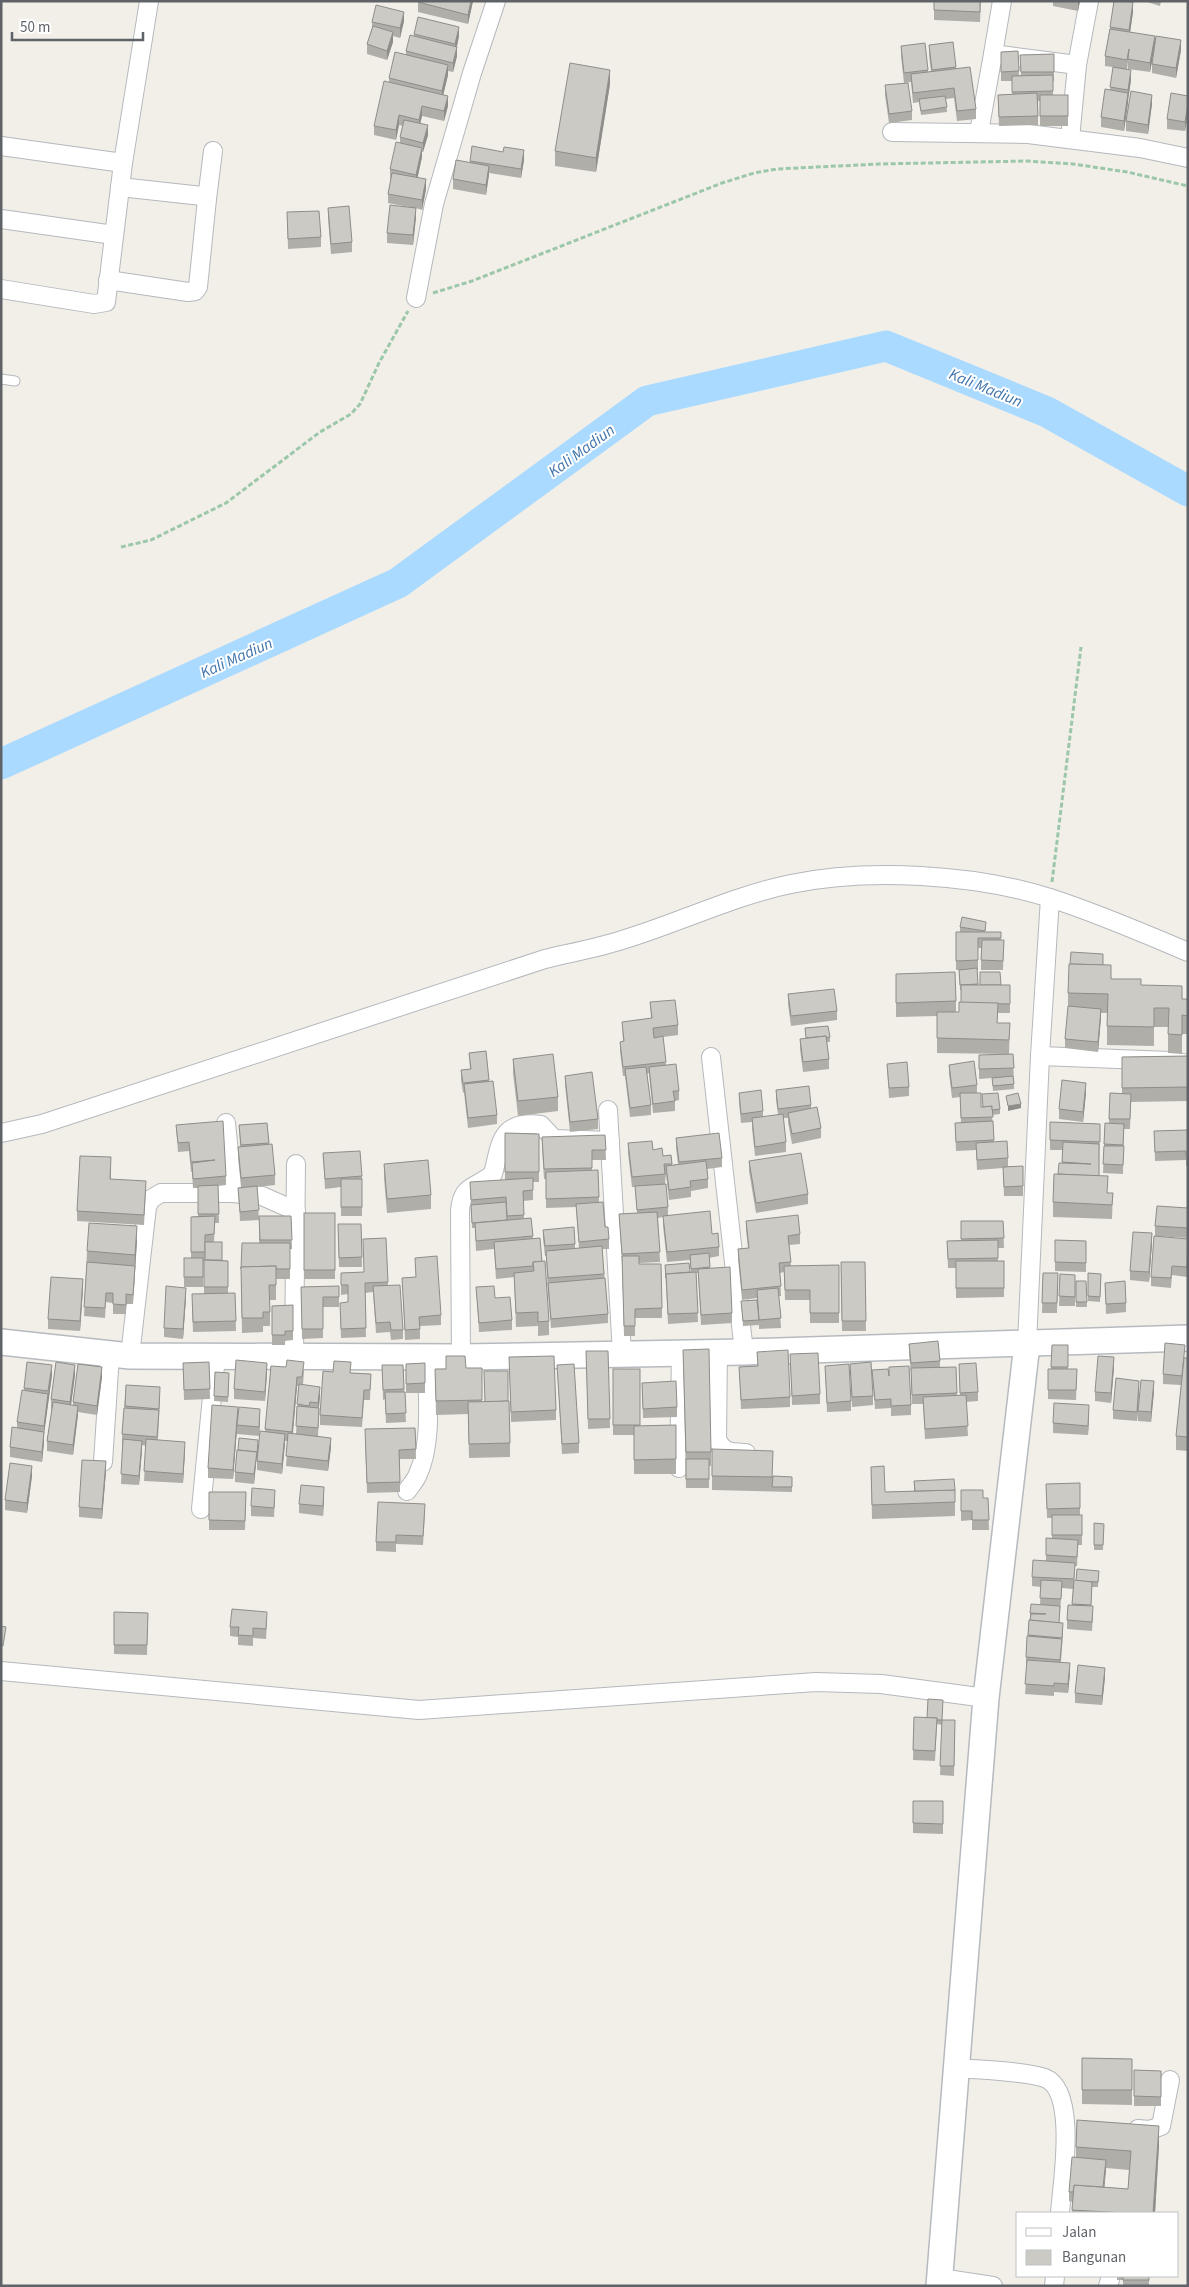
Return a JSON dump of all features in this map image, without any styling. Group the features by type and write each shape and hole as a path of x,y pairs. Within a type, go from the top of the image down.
{"main road":[{"path":"1,1342 120,1356 461,1357 744,1352 1188,1338"},
{"path":"939,2282 986,1698 1027,1344"}],"street":[{"path":"1,289 101,304 106,302 123,163 149,1"},
{"path":"416,298 434,204 472,73 496,1"},
{"path":"979,132 1002,1"},
{"path":"1070,138 1077,65 1089,1"},
{"path":"993,54 1077,65"},
{"path":"892,132 1028,134 1140,148 1188,158"},
{"path":"1,146 123,163"},
{"path":"108,280 188,292 195,291 198,287 213,151"},
{"path":"120,187 202,196 207,199"},
{"path":"1,219 114,235"},
{"path":"1,1133 42,1124 545,959 622,940 728,900 791,884 855,875 921,876 994,885 1050,898 1188,952"},
{"path":"1027,1344 1040,1056 1050,898"},
{"path":"1040,1056 1170,1061 1188,1064"},
{"path":"711,1057 744,1352"},
{"path":"608,1110 622,1354"},
{"path":"226,1123 233,1193"},
{"path":"461,1357 460,1211 461,1198 465,1190 493,1174 500,1141 505,1134 517,1126 541,1125 554,1139 610,1141"},
{"path":"294,1356 296,1164"},
{"path":"103,1462 147,1207 151,1198 161,1193 233,1193 262,1196 296,1211"},
{"path":"718,1351 717,1439 722,1449 727,1452 761,1453"},
{"path":"680,1468 681,1352"},
{"path":"201,1509 216,1356"},
{"path":"407,1490 418,1475 424,1454 427,1424 427,1357"},
{"path":"1,1671 419,1710 816,1682 880,1684 986,1698"},
{"path":"957,2068 1046,2078 1060,2092 1065,2124 1060,2212"},
{"path":"1122,2128 1150,2130 1161,2126 1170,2080"},
{"path":"1065,2124 1084,2125"},
{"path":"939,2282 992,2286"}],"lane":[{"path":"1,379 15,381"}],"path":[{"path":"122,547 150,540 226,503 320,432 350,414 360,404 379,362 416,298 472,281 722,183 754,173 777,169 879,164 1027,161 1073,164 1127,172 1188,186"},
{"path":"1050,898 1081,647"}],"building":[{"path":"419,1 471,1 468,15"},
{"path":"934,1 980,1 980,12 934,10"},
{"path":"1114,1 1133,2 1129,30 1110,27"},
{"path":"376,5 404,12 400,28 372,22"},
{"path":"418,17 459,27 455,44 414,34"},
{"path":"373,26 393,32 387,51 367,44"},
{"path":"1110,29 1155,36 1150,63 1128,59 1129,49 1127,60 1105,56"},
{"path":"410,35 457,47 453,63 406,51"},
{"path":"1156,36 1181,40 1176,68 1152,64"},
{"path":"953,42 956,67 932,70 929,45"},
{"path":"925,43 928,70 904,73 901,46"},
{"path":"1018,51 1019,71 1001,72 1001,52"},
{"path":"395,52 448,65 442,91 389,78"},
{"path":"1054,54 1054,72 1021,72 1020,55"},
{"path":"570,63 610,70 596,158 555,151"},
{"path":"970,67 976,109 957,111 954,88 913,93 911,74"},
{"path":"1113,67 1131,70 1128,90 1110,87"},
{"path":"1053,75 1053,91 1012,92 1012,76"},
{"path":"384,81 448,96 444,111 422,106 419,120 399,115 396,130 374,126"},
{"path":"908,83 912,111 889,114 885,85"},
{"path":"1105,89 1128,93 1124,121 1101,117"},
{"path":"1131,91 1152,95 1148,125 1126,121"},
{"path":"1037,93 1038,116 999,117 998,95"},
{"path":"1171,93 1188,96 1185,122 1167,119"},
{"path":"1040,95 1068,95 1068,116 1040,116"},
{"path":"945,96 947,107 921,111 919,99"},
{"path":"404,120 428,125 423,143 400,137"},
{"path":"396,142 422,148 416,175 390,169"},
{"path":"472,146 503,152 504,147 524,150 521,169 470,161"},
{"path":"456,160 489,166 486,185 453,179"},
{"path":"392,173 426,179 422,200 388,194"},
{"path":"390,205 416,208 413,235 387,233"},
{"path":"349,206 352,242 331,244 328,208"},
{"path":"319,211 321,237 288,239 287,212"},
{"path":"962,917 986,922 985,931 960,927"},
{"path":"956,932 1001,932 1001,938 978,938 978,960 956,961"},
{"path":"982,940 1004,940 1003,961 981,960"},
{"path":"1071,952 1103,954 1103,965 1070,964"},
{"path":"1069,964 1111,965 1111,979 1141,979 1141,985 1182,986 1182,999 1188,999 1188,1016 1182,1015 1182,1035 1168,1034 1169,1008 1154,1008 1154,1027 1107,1026 1108,994 1068,993"},
{"path":"977,968 978,984 960,985 959,970"},
{"path":"955,972 956,1001 896,1003 896,974"},
{"path":"980,972 1000,972 1001,985 980,985"},
{"path":"961,985 1010,985 1010,1004 961,1003"},
{"path":"834,989 837,1011 791,1016 788,994"},
{"path":"675,1000 678,1025 653,1028 654,1038 663,1036 666,1062 623,1067 620,1042 624,1041 622,1022 652,1018 650,1002"},
{"path":"959,1002 998,1003 997,1023 1010,1023 1009,1040 937,1038 937,1012 959,1012"},
{"path":"1068,1006 1101,1009 1098,1042 1065,1039"},
{"path":"828,1026 830,1037 806,1038 805,1028"},
{"path":"826,1036 829,1059 803,1062 800,1039"},
{"path":"486,1051 489,1080 463,1083 461,1070 471,1069 469,1053"},
{"path":"553,1054 558,1097 518,1101 513,1059"},
{"path":"1013,1054 1014,1068 979,1069 979,1055"},
{"path":"1188,1056 1188,1087 1122,1088 1122,1057"},
{"path":"974,1061 977,1085 952,1088 949,1065"},
{"path":"907,1062 909,1087 889,1088 887,1064"},
{"path":"676,1064 679,1091 673,1091 675,1101 653,1104 649,1067"},
{"path":"646,1067 651,1105 630,1108 625,1069"},
{"path":"592,1072 598,1119 570,1122 565,1076"},
{"path":"1013,1076 1014,1084 993,1086 992,1078"},
{"path":"1062,1080 1086,1083 1083,1112 1059,1109"},
{"path":"493,1081 497,1115 468,1118 464,1084"},
{"path":"809,1086 811,1105 778,1109 776,1090"},
{"path":"761,1090 763,1111 741,1114 739,1093"},
{"path":"960,1093 981,1093 981,1107 992,1106 993,1117 961,1118"},
{"path":"998,1093 1000,1109 992,1110 992,1106 983,1107 982,1094"},
{"path":"1018,1093 1021,1104 1008,1106 1006,1096"},
{"path":"1110,1093 1131,1094 1130,1119 1109,1119"},
{"path":"817,1107 821,1128 792,1134 788,1113"},
{"path":"783,1114 786,1142 755,1147 752,1118"},
{"path":"223,1121 226,1176 193,1179 192,1163 215,1160 191,1162 189,1142 178,1143 176,1125"},
{"path":"993,1121 994,1140 956,1142 955,1123"},
{"path":"1050,1122 1100,1124 1100,1142 1050,1140"},
{"path":"267,1123 269,1143 241,1145 239,1125"},
{"path":"1105,1123 1124,1124 1123,1145 1104,1144"},
{"path":"1188,1130 1188,1156 1186,1156 1186,1151 1155,1152 1154,1131"},
{"path":"505,1133 539,1134 539,1172 505,1172"},
{"path":"719,1133 722,1158 679,1162 676,1138"},
{"path":"605,1135 606,1150 592,1150 592,1168 544,1169 542,1137"},
{"path":"652,1141 653,1150 662,1148 663,1156 671,1155 672,1164 664,1164 665,1174 632,1177 628,1143"},
{"path":"1007,1141 1008,1158 977,1160 976,1143"},
{"path":"1063,1142 1099,1144 1099,1176 1058,1174 1059,1163 1091,1164 1062,1162"},
{"path":"272,1144 275,1175 241,1178 238,1147"},
{"path":"1104,1146 1124,1146 1123,1165 1103,1164"},
{"path":"360,1151 362,1176 325,1179 323,1153"},
{"path":"801,1153 808,1194 756,1203 749,1161"},
{"path":"80,1156 111,1157 110,1179 146,1181 144,1215 77,1211"},
{"path":"428,1160 431,1195 387,1199 384,1164"},
{"path":"706,1161 708,1179 690,1181 691,1187 669,1190 666,1166"},
{"path":"1023,1166 1023,1186 1004,1187 1003,1167"},
{"path":"598,1170 599,1197 546,1199 546,1172"},
{"path":"1054,1174 1108,1176 1107,1193 1113,1193 1112,1205 1053,1202"},
{"path":"533,1178 533,1190 523,1191 524,1215 507,1216 506,1197 471,1200 470,1182"},
{"path":"341,1179 362,1179 362,1207 341,1207"},
{"path":"666,1184 668,1207 637,1210 635,1186"},
{"path":"218,1185 219,1214 198,1214 198,1186"},
{"path":"257,1186 259,1210 240,1212 238,1188"},
{"path":"506,1202 507,1220 472,1223 471,1205"},
{"path":"603,1202 605,1227 608,1227 609,1239 579,1242 576,1204"},
{"path":"1157,1206 1188,1208 1188,1228 1155,1226"},
{"path":"710,1211 712,1234 718,1233 719,1247 667,1252 663,1216"},
{"path":"657,1212 660,1252 622,1254 619,1214"},
{"path":"304,1213 335,1213 335,1270 304,1270"},
{"path":"798,1215 800,1234 788,1236 791,1262 779,1263 781,1286 742,1290 738,1249 749,1248 746,1221"},
{"path":"215,1216 214,1234 205,1235 205,1252 191,1252 191,1217"},
{"path":"259,1216 291,1216 292,1240 260,1240"},
{"path":"531,1218 533,1236 476,1241 475,1223"},
{"path":"961,1221 1003,1221 1004,1238 961,1239"},
{"path":"89,1223 137,1226 135,1255 87,1251"},
{"path":"338,1224 361,1224 362,1257 339,1258"},
{"path":"574,1227 575,1244 545,1246 543,1230"},
{"path":"1133,1232 1152,1233 1149,1272 1130,1271"},
{"path":"1154,1236 1188,1239 1187,1267 1172,1266 1171,1278 1151,1277"},
{"path":"386,1238 388,1282 365,1283 366,1328 341,1329 340,1303 348,1302 348,1285 341,1285 341,1273 364,1272 363,1239"},
{"path":"540,1238 542,1262 533,1262 533,1266 496,1269 494,1242"},
{"path":"998,1240 998,1258 948,1259 947,1241"},
{"path":"1055,1240 1086,1241 1086,1263 1055,1262"},
{"path":"205,1242 222,1242 222,1260 205,1260"},
{"path":"242,1243 290,1243 290,1269 276,1269 276,1266 241,1267"},
{"path":"602,1246 604,1274 548,1278 546,1251"},
{"path":"709,1253 710,1267 691,1269 690,1255"},
{"path":"437,1256 441,1315 419,1317 420,1329 405,1330 402,1278 416,1277 415,1258"},
{"path":"622,1256 639,1256 639,1264 661,1264 662,1308 635,1309 635,1326 624,1326"},
{"path":"184,1258 203,1258 203,1277 184,1277"},
{"path":"204,1260 228,1261 228,1287 204,1287"},
{"path":"545,1261 549,1321 538,1322 538,1312 516,1313 514,1273 534,1271 533,1262"},
{"path":"956,1261 1004,1261 1004,1288 956,1288"},
{"path":"87,1262 135,1266 133,1295 126,1294 126,1305 113,1304 113,1293 106,1293 105,1308 84,1307"},
{"path":"841,1262 865,1262 866,1321 842,1321"},
{"path":"689,1263 690,1272 666,1274 666,1278 665,1265"},
{"path":"839,1265 839,1313 810,1313 810,1290 785,1290 784,1266"},
{"path":"276,1266 276,1285 269,1285 270,1312 263,1312 263,1318 242,1318 241,1267"},
{"path":"730,1267 732,1313 701,1315 698,1269"},
{"path":"696,1272 698,1313 668,1314 666,1274"},
{"path":"1043,1273 1058,1273 1057,1303 1042,1303"},
{"path":"1088,1273 1101,1274 1100,1297 1088,1296"},
{"path":"1060,1274 1075,1275 1075,1297 1059,1296"},
{"path":"51,1277 83,1279 80,1321 48,1319"},
{"path":"605,1278 608,1314 551,1319 548,1283"},
{"path":"1076,1281 1086,1281 1087,1302 1076,1302"},
{"path":"1125,1281 1126,1303 1106,1304 1105,1283"},
{"path":"400,1285 403,1330 391,1330 390,1322 376,1323 373,1286"},
{"path":"166,1286 186,1288 183,1329 164,1328"},
{"path":"339,1286 339,1297 323,1297 323,1329 302,1329 301,1287"},
{"path":"494,1286 495,1298 510,1297 512,1320 479,1323 476,1287"},
{"path":"778,1288 781,1318 759,1320 757,1290"},
{"path":"235,1293 236,1321 193,1322 192,1294"},
{"path":"757,1300 759,1320 743,1321 741,1301"},
{"path":"293,1305 293,1331 285,1331 285,1335 272,1335 272,1306"},
{"path":"938,1341 940,1361 911,1363 909,1344"},
{"path":"1165,1343 1185,1345 1182,1376 1163,1374"},
{"path":"1052,1345 1068,1345 1068,1367 1051,1367"},
{"path":"709,1349 711,1452 686,1452 683,1350"},
{"path":"788,1350 790,1397 741,1400 739,1367 758,1366 757,1352"},
{"path":"586,1351 608,1351 610,1419 588,1419"},
{"path":"818,1353 820,1394 792,1396 790,1354"},
{"path":"446,1356 465,1356 466,1368 482,1368 482,1400 436,1401 435,1369 446,1369"},
{"path":"554,1356 556,1410 511,1412 509,1357"},
{"path":"1098,1356 1114,1357 1111,1393 1095,1392"},
{"path":"1184,1358 1188,1358 1188,1437 1176,1436"},
{"path":"236,1360 267,1363 265,1392 234,1389"},
{"path":"287,1360 304,1362 302,1377 297,1377 292,1432 265,1429 271,1366 286,1367"},
{"path":"334,1361 351,1362 350,1373 371,1374 370,1390 364,1390 362,1418 320,1415 323,1371 333,1372"},
{"path":"27,1362 52,1365 48,1391 24,1388"},
{"path":"56,1362 75,1365 70,1402 51,1399"},
{"path":"209,1362 210,1389 184,1390 183,1363"},
{"path":"871,1362 873,1396 852,1397 850,1364"},
{"path":"425,1363 425,1383 406,1384 406,1364"},
{"path":"976,1363 978,1392 960,1393 959,1364"},
{"path":"78,1364 102,1367 97,1406 73,1402"},
{"path":"574,1364 579,1443 562,1444 557,1365"},
{"path":"849,1364 851,1401 827,1403 825,1366"},
{"path":"382,1365 403,1365 404,1389 383,1390"},
{"path":"909,1366 911,1405 891,1406 891,1399 875,1400 872,1370 888,1369 889,1376 889,1367"},
{"path":"956,1367 957,1393 912,1395 911,1368"},
{"path":"613,1369 640,1369 640,1425 613,1425"},
{"path":"1048,1369 1077,1369 1076,1390 1048,1390"},
{"path":"484,1371 508,1371 508,1401 485,1402"},
{"path":"215,1372 229,1373 228,1397 214,1396"},
{"path":"1116,1378 1139,1381 1137,1412 1113,1410"},
{"path":"1141,1380 1154,1381 1151,1412 1138,1411"},
{"path":"676,1381 677,1407 643,1409 642,1383"},
{"path":"299,1384 320,1387 318,1403 310,1402 309,1406 297,1404"},
{"path":"126,1385 160,1387 159,1409 125,1406"},
{"path":"22,1390 48,1394 44,1426 17,1422"},
{"path":"385,1392 405,1392 406,1413 386,1414"},
{"path":"966,1395 968,1426 925,1429 923,1397"},
{"path":"509,1401 510,1443 469,1444 468,1402"},
{"path":"53,1402 78,1406 73,1445 47,1441"},
{"path":"1054,1403 1089,1405 1088,1426 1053,1423"},
{"path":"212,1405 238,1407 233,1470 208,1468"},
{"path":"297,1406 319,1408 318,1428 296,1426"},
{"path":"239,1407 260,1409 259,1427 237,1425"},
{"path":"124,1408 159,1410 157,1437 122,1434"},
{"path":"676,1425 676,1459 634,1460 634,1426"},
{"path":"12,1427 44,1432 42,1452 10,1447"},
{"path":"415,1428 416,1449 399,1450 400,1482 367,1483 365,1429"},
{"path":"260,1431 285,1434 282,1464 257,1461"},
{"path":"288,1433 331,1438 328,1461 286,1456"},
{"path":"239,1438 258,1440 257,1457 257,1452 238,1450"},
{"path":"123,1439 142,1441 139,1476 121,1474"},
{"path":"146,1439 185,1442 183,1474 144,1471"},
{"path":"712,1449 773,1451 772,1477 712,1476"},
{"path":"237,1450 257,1452 254,1474 235,1472"},
{"path":"686,1459 709,1459 709,1479 686,1479"},
{"path":"82,1460 106,1461 102,1509 79,1507"},
{"path":"10,1463 32,1466 27,1503 5,1500"},
{"path":"884,1466 885,1492 955,1490 955,1502 872,1505 871,1467"},
{"path":"773,1476 792,1477 792,1487 772,1487"},
{"path":"954,1479 955,1490 915,1491 914,1481"},
{"path":"1080,1483 1080,1508 1047,1509 1046,1484"},
{"path":"301,1485 324,1487 323,1506 299,1504"},
{"path":"252,1488 275,1490 274,1508 251,1506"},
{"path":"961,1490 983,1490 983,1498 988,1498 989,1520 972,1520 972,1511 961,1511"},
{"path":"209,1492 246,1492 245,1521 209,1520"},
{"path":"378,1502 425,1504 423,1536 396,1535 396,1542 376,1542"},
{"path":"1052,1515 1082,1515 1082,1535 1052,1535"},
{"path":"1094,1523 1104,1524 1103,1545 1094,1545"},
{"path":"1046,1538 1078,1540 1077,1557 1046,1555"},
{"path":"1033,1560 1075,1563 1074,1579 1032,1577"},
{"path":"1077,1569 1099,1571 1098,1582 1076,1581"},
{"path":"1041,1580 1062,1581 1061,1599 1040,1598"},
{"path":"1074,1580 1092,1582 1091,1605 1072,1604"},
{"path":"1031,1604 1060,1606 1059,1623 1030,1620 1031,1614 1046,1614 1030,1613"},
{"path":"1068,1605 1093,1606 1092,1622 1067,1620"},
{"path":"232,1609 267,1612 266,1629 253,1628 253,1636 238,1635 239,1627 230,1627"},
{"path":"114,1612 148,1613 147,1645 114,1645"},
{"path":"1029,1620 1063,1623 1062,1638 1028,1635"},
{"path":"1,1626 6,1627 3,1646 1,1646"},
{"path":"1027,1636 1062,1639 1060,1660 1026,1657"},
{"path":"1027,1660 1070,1663 1068,1684 1054,1683 1054,1686 1025,1684"},
{"path":"1078,1665 1105,1668 1102,1696 1075,1693"},
{"path":"928,1699 943,1700 942,1720 927,1718"},
{"path":"914,1717 937,1718 935,1751 913,1750"},
{"path":"942,1720 955,1720 954,1766 940,1766"},
{"path":"913,1801 943,1801 943,1824 913,1823"},
{"path":"1082,2058 1132,2059 1132,2090 1082,2090"},
{"path":"1134,2070 1161,2071 1161,2097 1134,2096"},
{"path":"1077,2120 1159,2126 1153,2212 1072,2210 1074,2185 1128,2189 1131,2151 1076,2147"},
{"path":"1072,2157 1106,2160 1103,2187 1074,2185 1073,2192 1069,2192"},
{"path":"1123,2277 1149,2277 1149,2280 1123,2280"}],"waterway":[{"name":"Kali Madiun","path":"1,764 398,583 647,401 886,346 1047,412 1188,491"}]}
